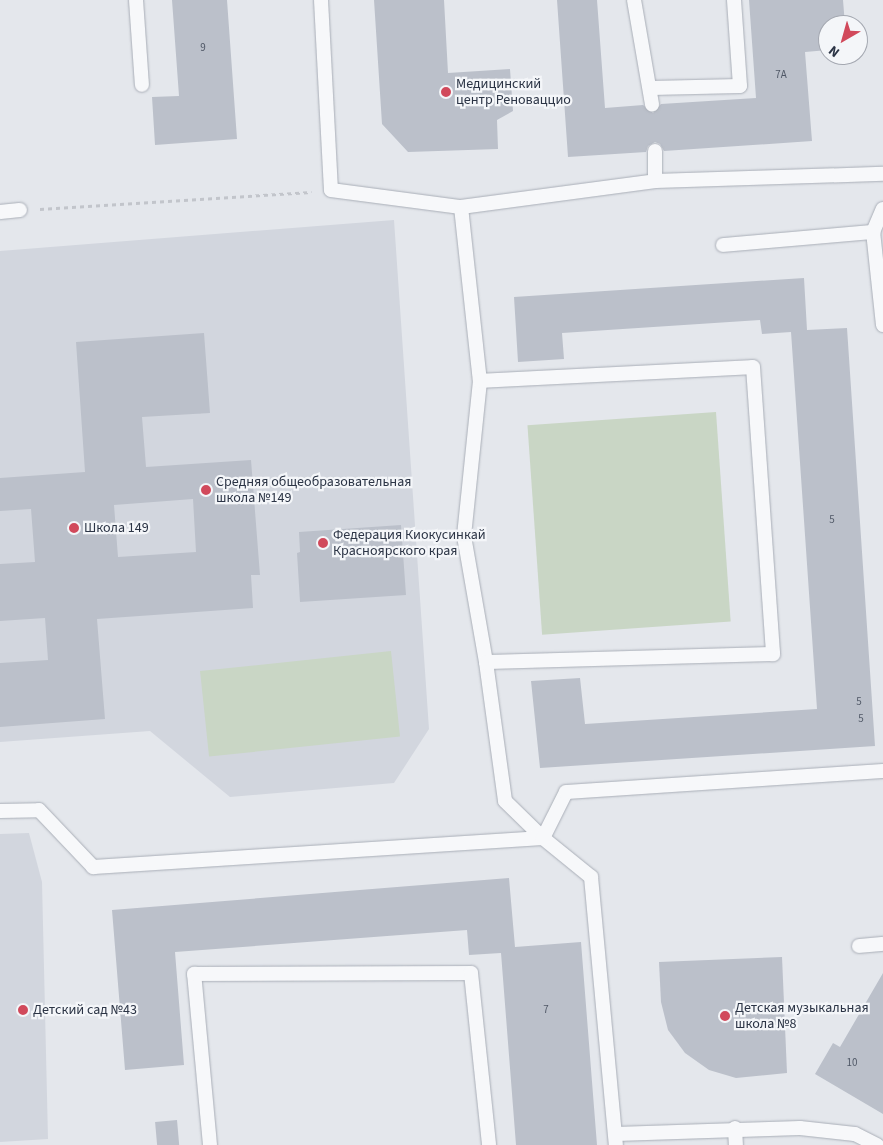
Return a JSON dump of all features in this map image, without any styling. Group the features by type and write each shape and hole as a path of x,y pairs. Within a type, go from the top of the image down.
{"lane":[{"path":"136,0 142,85"},
{"path":"321,0 331,190 461,207 656,181 883,174"},
{"path":"634,0 651,88 652,104"},
{"path":"651,88 740,86 734,0"},
{"path":"655,152 656,181"},
{"path":"461,207 480,381 464,536 486,662 505,802 543,838 591,877 616,1139 735,1128 800,1128 877,1145"},
{"path":"883,209 873,232 883,325"},
{"path":"0,212 20,210"},
{"path":"723,245 873,232"},
{"path":"480,381 753,367 773,654 486,662"},
{"path":"543,838 566,792 883,771"},
{"path":"0,811 40,810 93,867 543,838"},
{"path":"860,946 883,944"},
{"path":"210,1145 194,974 461,973 471,973 489,1145"},
{"path":"735,1128 736,1145"}],"path":[{"path":"20,210 331,190"}],"shaded area":[{"name":"Средняя общеобразовательная школа №149","path":"394,220 429,729 394,783 230,797 150,731 0,742 0,251"},
{"name":"Детский сад №43","path":"29,833 42,882 48,1139 0,1142 0,834"}],"green space":[{"path":"716,412 731,621 542,635 527,425"},
{"path":"391,651 400,737 209,757 200,671"}],"building":[{"path":"172,0 227,0 237,139 155,145 152,97 179,96"},
{"name":"Медицинский центр Реноваццио","path":"374,0 444,0 448,73 510,69 513,111 497,120 498,149 408,152 382,124"},
{"path":"557,0 597,0 605,108 643,105 653,113 661,104 756,98 749,0 843,0 844,15 818,15 818,51 805,52 812,141 664,151 660,144 655,142 648,146 646,152 568,157"},
{"path":"804,278 807,330 847,328 875,746 540,768 531,681 580,678 585,724 817,709 791,332 762,334 760,320 562,333 564,359 518,362 514,297"},
{"name":"Школа 149","path":"204,333 210,413 142,417 146,467 251,460 260,575 251,575 253,608 97,619 105,719 0,727 0,663 48,660 45,618 0,621 0,564 35,562 31,509 0,511 0,478 85,472 76,342","holes":["193,499 196,552 118,557 114,505"]},
{"path":"401,525 406,595 300,602 297,553 300,552 299,532"},
{"path":"509,878 515,947 581,942 597,1145 516,1145 501,953 469,955 467,930 175,952 184,1065 125,1070 112,910"},
{"name":"Детская музыкальная школа №8","path":"782,957 787,1073 736,1078 709,1070 685,1053 668,1030 661,1002 659,962"},
{"path":"883,973 883,1114 815,1074 833,1043 840,1047"},
{"path":"177,1120 179,1145 157,1145 155,1122"}],"place":[{"name":"Медицинский центр Реноваццио","path":"446,92"},
{"name":"Средняя общеобразовательная школа №149","path":"206,490"},
{"name":"Школа 149","path":"74,528"},
{"name":"Федерация Киокусинкай Красноярского края","path":"323,543"},
{"name":"Детский сад №43","path":"23,1010"},
{"name":"Детская музыкальная школа №8","path":"725,1016"}]}
